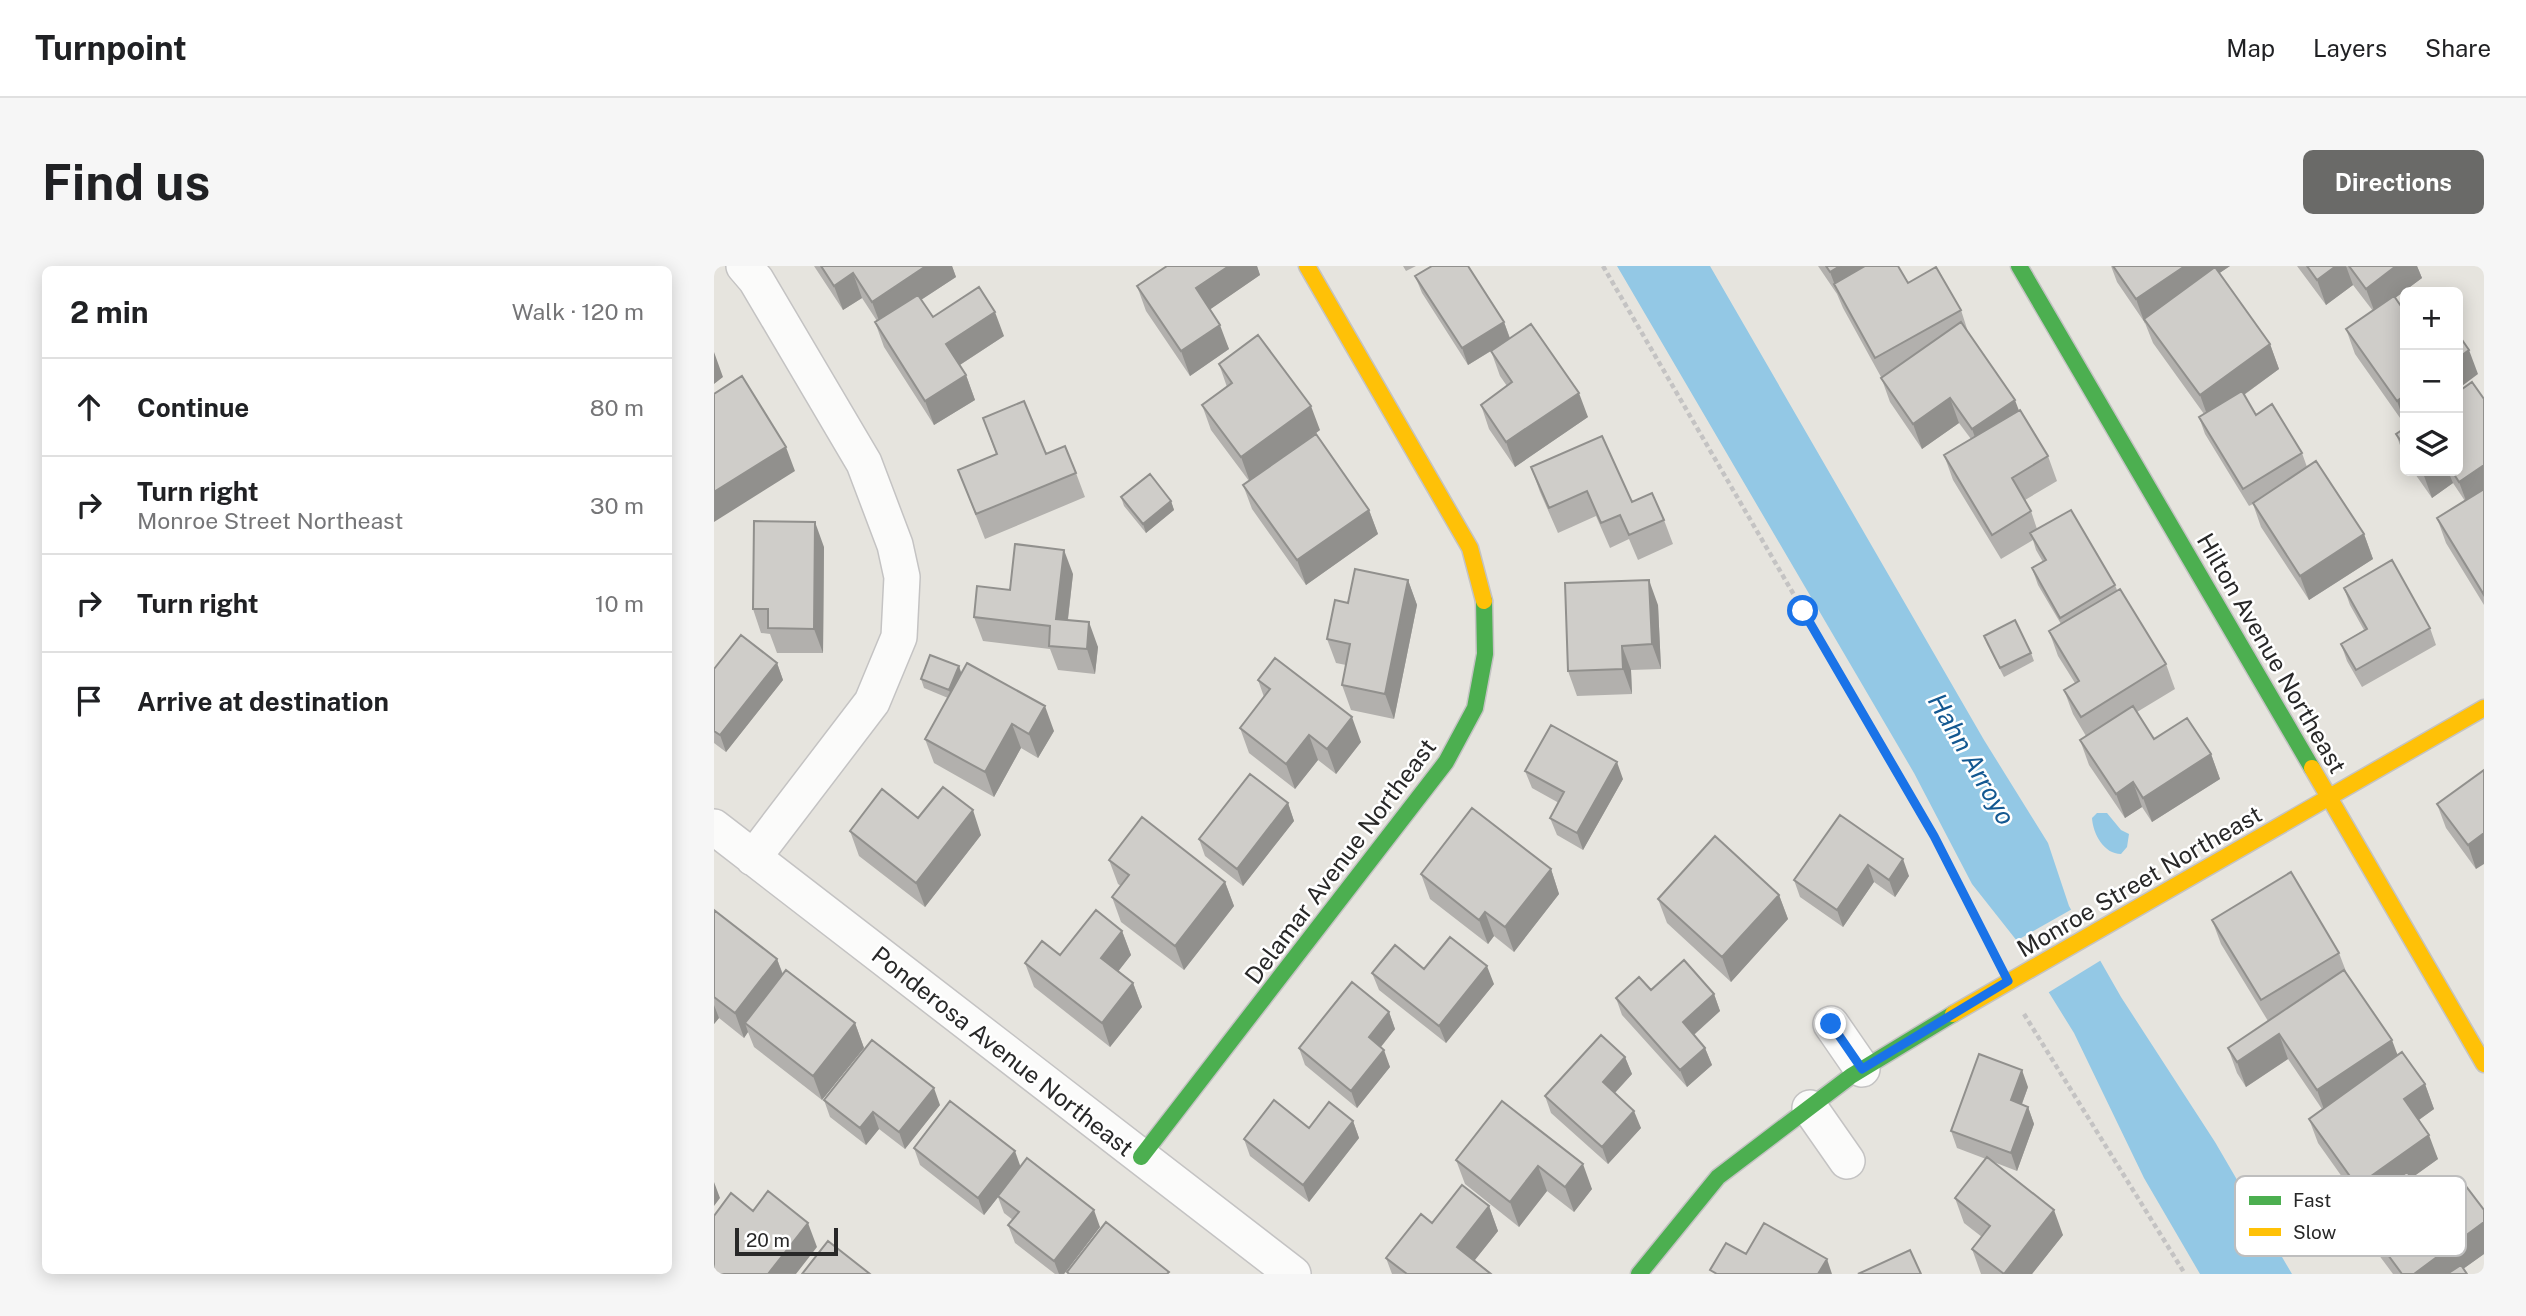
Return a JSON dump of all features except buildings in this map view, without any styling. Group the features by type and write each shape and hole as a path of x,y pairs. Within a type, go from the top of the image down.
{"street":[{"path":"744,266 756,280 864,463 895,545 902,577 899,637 872,702 753,858"},
{"name":"Delamar Avenue Northeast","path":"1141,1157 1446,762 1475,708 1485,654 1484,593 1470,548 1307,266"},
{"name":"Hilton Avenue Northeast","path":"2020,266 2484,1064"},
{"name":"Monroe Street Northeast","path":"1639,1274 1718,1177 1862,1069 2484,708"},
{"name":"Ponderosa Avenue Northeast","path":"714,827 1293,1274"},
{"path":"1831,1024 1862,1069"},
{"path":"1810,1108 1847,1161"}],"path":[{"path":"1603,266 2015,978 2019,1006 2185,1274"}],"water":[{"name":"Hahn Arroyo","path":"1617,266 1710,266 1984,740 2048,843 2069,906 2121,997 2235,1176 2235,1256 2282,1256 2292,1274 2200,1274 2144,1178 2074,1033 2017,941 1972,884 1914,773"},
{"path":"2097,813 2107,813 2121,830 2129,834 2127,847 2121,854 2109,851 2097,836 2092,818"}],"pier":[{"path":"2074,908 2103,959 2046,994 2014,942"}],"traffic: fast":[{"path":"2019,266 2312,768"},
{"path":"1141,1157 1446,762 1475,708 1485,654 1484,601"},
{"path":"1639,1274 1718,1177 1851,1076 1953,1014"}],"traffic: slow":[{"path":"1307,266 1470,548 1484,601"},
{"path":"1953,1014 2484,708"},
{"path":"2312,768 2484,1064"}],"route":[{"path":"1803,611 1934,836 2008,981 1862,1069 1831,1024"}]}
